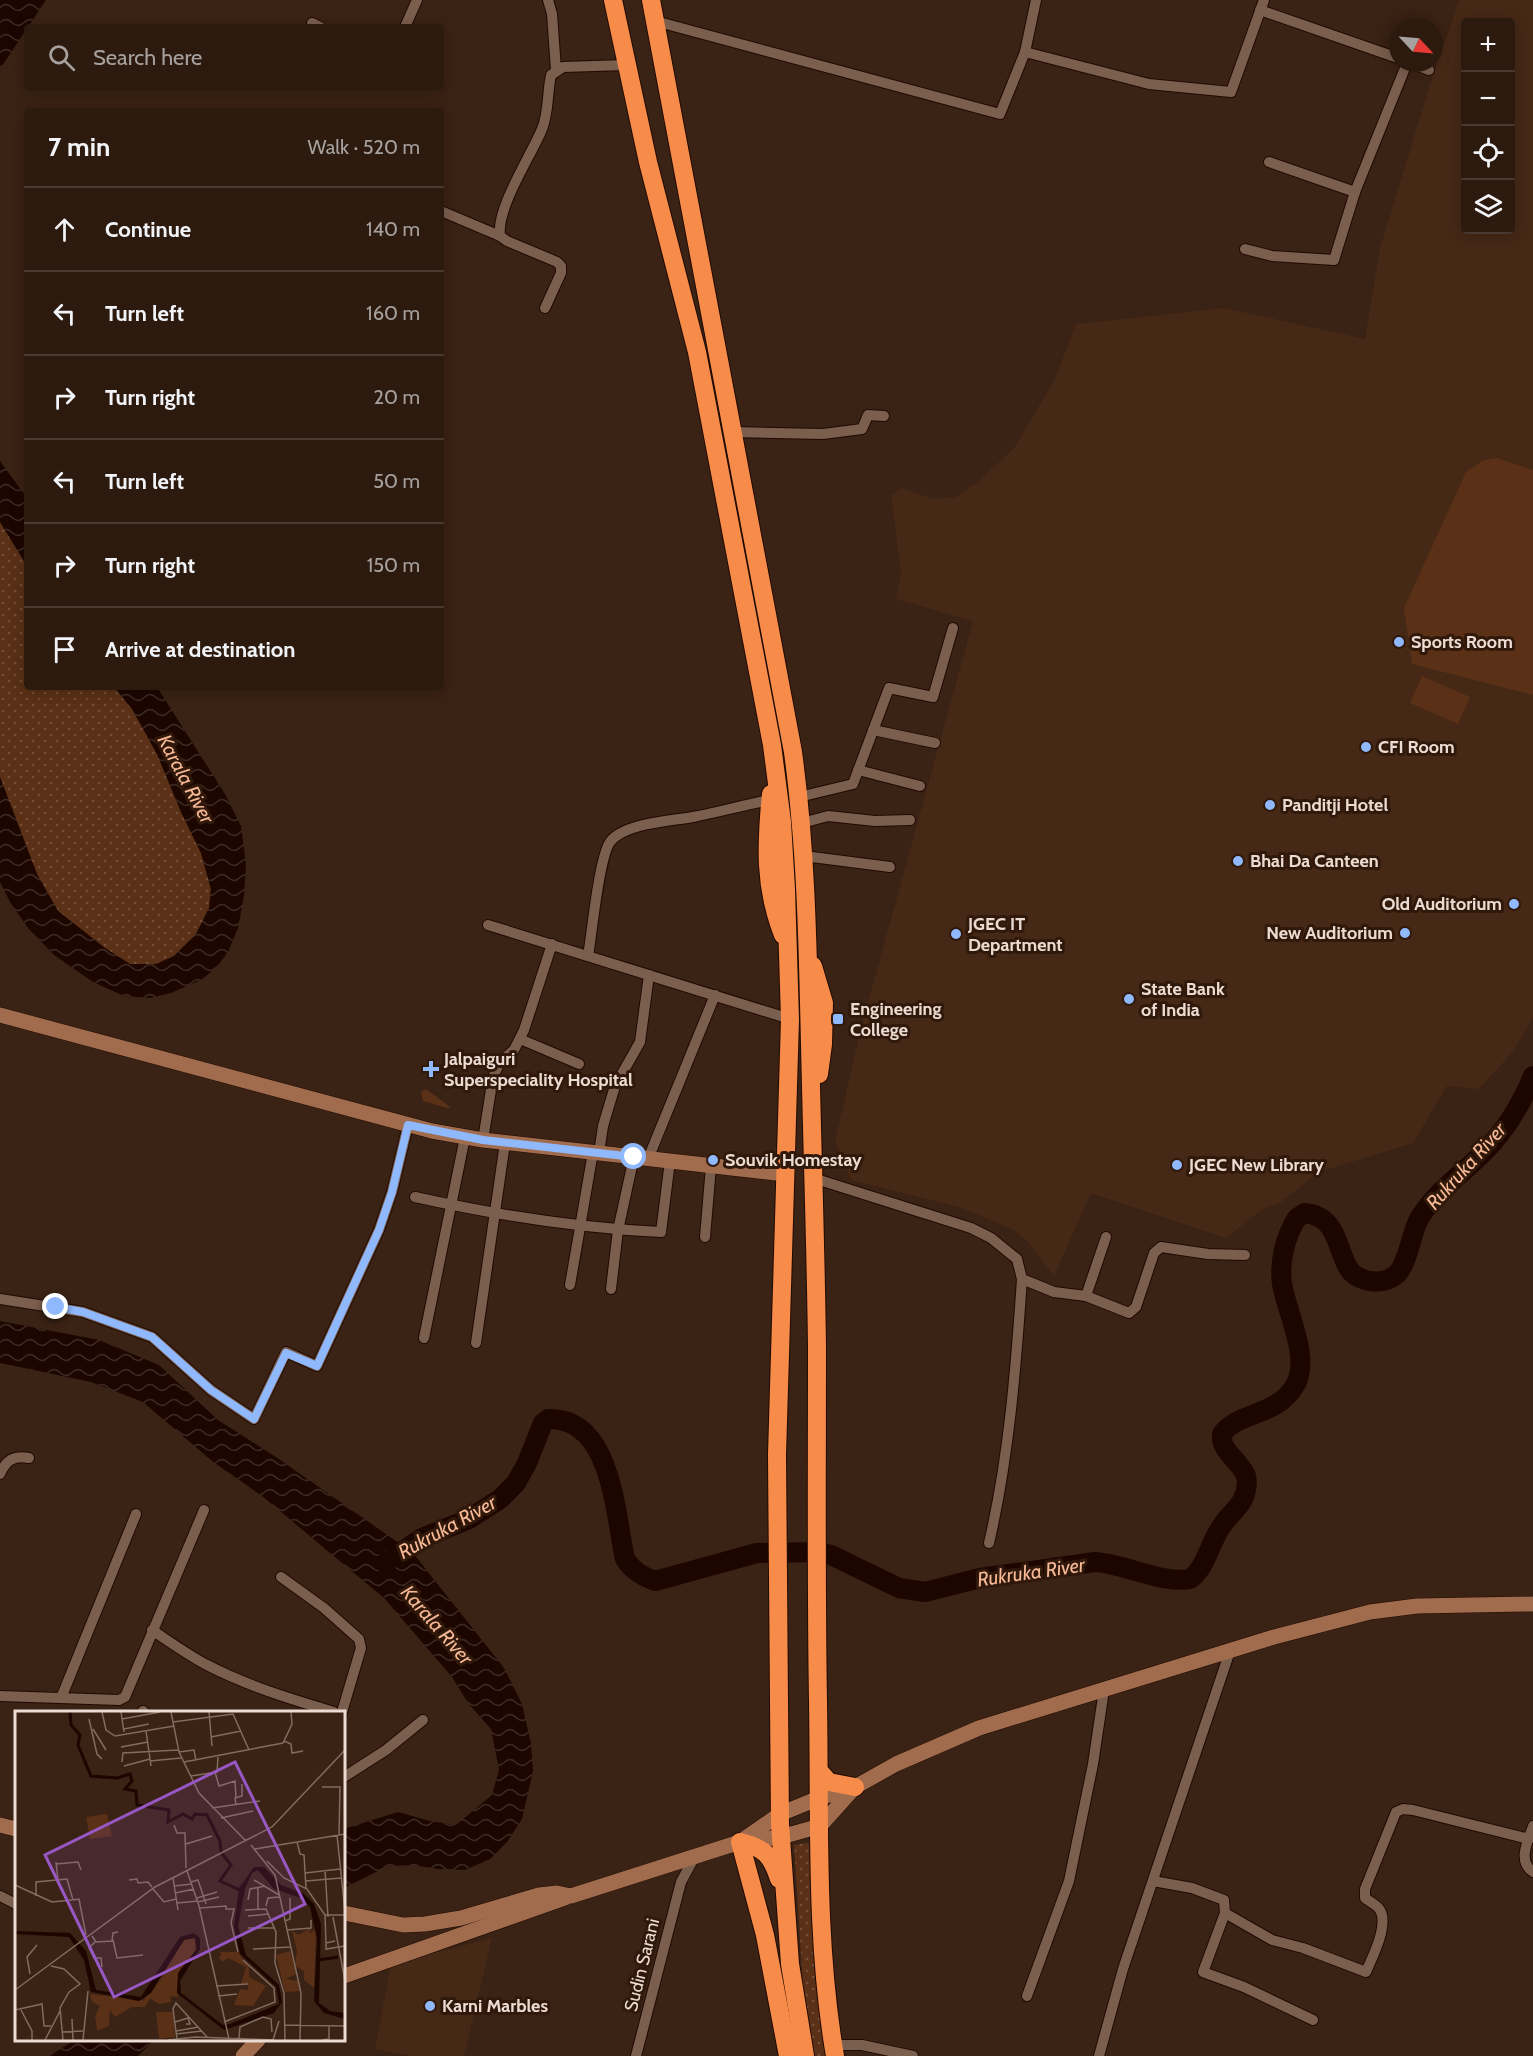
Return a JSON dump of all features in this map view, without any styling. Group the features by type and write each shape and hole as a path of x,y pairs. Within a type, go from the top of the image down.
{"highway":[{"path":"613,0 648,162 697,352 744,592 782,822 790,1019 777,1491 780,1814 790,1964 805,2056"},
{"path":"651,0 793,752 799,797 808,950 817,1347 816,1583 822,1917 826,1987 834,2050"},
{"path":"773,760 768,881 775,912 788,947"},
{"path":"785,1174 813,1178"},
{"path":"819,1771 829,1782 855,1788"},
{"path":"784,1895 768,1855 753,1845 740,1842 765,1935 788,2056"}],"main road":[{"path":"0,1016 408,1125 465,1137 785,1174"},
{"path":"740,1842 780,1814 819,1798 855,1788 896,1764 979,1728 1230,1651 1370,1612 1417,1606 1533,1604"},
{"path":"345,1976 571,1896 740,1842 781,1837 820,1826 855,1788"},
{"path":"0,1825 15,1829"},
{"path":"345,1913 403,1925 425,1924 461,1918 539,1894 558,1893 571,1896"},
{"path":"243,2056 257,2041"}],"street":[{"path":"406,24 417,0"},
{"path":"548,0 552,14 556,70"},
{"path":"655,21 1000,114 1025,52 1036,0"},
{"path":"1025,52 1149,84 1231,92 1262,5 1389,54"},
{"path":"500,236 500,222 519,174 545,119 551,75 563,67 626,64"},
{"path":"1245,249 1272,256 1334,260 1355,192 1405,72"},
{"path":"1269,162 1355,192"},
{"path":"444,212 500,236 561,266 561,273 545,308"},
{"path":"733,432 823,434 862,429 868,415 884,416"},
{"path":"799,797 853,784 889,688 933,697 953,628"},
{"path":"873,730 935,743"},
{"path":"858,770 920,786"},
{"path":"588,956 604,859 610,843 617,835 646,825 690,818 770,800"},
{"path":"801,823 828,816 875,821 910,820"},
{"path":"804,856 890,867"},
{"path":"488,925 790,1019"},
{"path":"483,1140 496,1068 514,1050 520,1039 552,944"},
{"path":"570,1285 579,1226 603,1126 615,1086 640,1042 649,975"},
{"path":"611,1289 618,1230 641,1158 715,995"},
{"path":"520,1039 579,1064"},
{"path":"0,1299 83,1312 152,1337 211,1390 254,1419 286,1353 317,1366 379,1230 392,1192 408,1125"},
{"path":"424,1338 465,1137"},
{"path":"476,1343 506,1143"},
{"path":"415,1197 495,1214 579,1226 661,1232 670,1161"},
{"path":"705,1237 711,1166"},
{"path":"813,1178 971,1228 991,1239 1017,1259 1022,1279 1018,1346 1004,1456 988,1542"},
{"path":"1086,1296 1106,1237"},
{"path":"1022,1279 1054,1292 1086,1296 1129,1312 1134,1311 1154,1253 1161,1247 1208,1254 1245,1255"},
{"path":"0,1474 8,1460 19,1456 29,1458"},
{"path":"0,1696 123,1699 204,1510"},
{"path":"61,1698 136,1514"},
{"path":"281,1577 324,1608 359,1639 360,1648 343,1711"},
{"path":"152,1630 205,1664 239,1680 272,1694 327,1711"},
{"path":"1099,2056 1123,1968 1230,1651"},
{"path":"1027,1996 1069,1881 1093,1764 1104,1690"},
{"path":"345,1776 386,1750 423,1720"},
{"path":"1225,1913 1272,1940 1303,1948 1366,1972 1377,1948 1382,1912 1365,1898 1365,1889 1396,1812 1403,1809 1413,1810 1529,1839"},
{"path":"1533,1826 1525,1859 1526,1865 1533,1872"},
{"name":"Sudin Sarani","path":"636,2056 681,1882 694,1858"},
{"path":"665,1867 681,1882"},
{"path":"1153,1881 1192,1888 1220,1897 1225,1904 1225,1913 1203,1972 1244,1987 1313,2020"},
{"path":"0,1896 15,1904"},
{"path":"834,2050 862,2045 913,2056"}],"shaded area":[{"path":"1459,0 1533,0 1533,1019 1511,1054 1479,1089 1447,1086 1413,1143 1319,1172 1281,1202 1263,1209 1226,1238 1091,1193 1054,1276 1028,1242 1014,1230 959,1207 851,1180 835,1141 861,1028 973,621 896,599 901,574 891,495 901,488 933,499 956,497 979,481 1014,448 1055,379 1076,324 1225,308 1365,339 1380,248 1434,72 1443,72 1443,47"},
{"path":"1497,458 1533,470 1533,695 1412,664 1404,608 1466,472 1482,461"},
{"path":"0,522 24,561 24,690 116,690 132,709 157,754 201,853 211,890 209,908 196,934 174,956 156,964 130,964 105,948 58,911 37,874 0,777"},
{"path":"1422,676 1470,697 1458,724 1410,703"},
{"path":"426,1089 450,1108 423,1101 421,1092"},
{"path":"813,1842 830,2056 812,2056 805,2017 794,1845"},
{"name":"Karni Marbles","path":"492,1938 464,2056 412,2056 375,2049 391,1964"}],"water":[{"path":"0,0 46,0 30,24 24,24 24,33 0,69"},
{"path":"0,461 24,494 24,561 0,522"},
{"name":"Karala River","path":"116,690 159,690 225,794 241,826 246,865 244,896 238,928 228,952 216,968 201,980 171,993 150,998 124,996 93,982 54,955 28,928 10,902 0,882 0,777 37,874 58,911 105,948 130,964 156,964 174,956 196,934 209,908 211,889 201,853 157,754 132,709"},
{"name":"Karala River","path":"0,1321 99,1340 159,1365 218,1420 276,1457 413,1553 504,1668 522,1704 531,1744 533,1771 522,1819 507,1842 490,1859 465,1870 412,1865 388,1866 345,1888 345,1829 398,1812 456,1825 492,1795 499,1770 491,1729 468,1703 452,1677 384,1598 262,1496 212,1461 143,1402 91,1382 0,1363"},
{"path":"72,2041 153,2041 138,2056 50,2056"}],"waterway":[{"name":"Rukruka River","path":"385,1563 422,1538 469,1519 500,1499 516,1483 527,1463 543,1423 548,1419 569,1423 586,1434 598,1451 607,1471 613,1494 625,1559 638,1573 655,1581 757,1553 821,1552 899,1588 925,1592 980,1578 1095,1562 1167,1579 1190,1579 1200,1568 1219,1531 1241,1503 1246,1491 1246,1476 1224,1446 1222,1434 1238,1421 1277,1404 1294,1387 1299,1376 1297,1337 1281,1276 1284,1250 1297,1218 1305,1213 1318,1216 1327,1223 1346,1263 1358,1277 1373,1282 1393,1277 1404,1263 1416,1225 1425,1210 1440,1192 1483,1153 1498,1136 1518,1107 1533,1076"}],"place":[{"name":"Sports Room","path":"1399,642"},
{"name":"CFI Room","path":"1366,747"},
{"name":"Panditji Hotel","path":"1270,805"},
{"name":"Bhai Da Canteen","path":"1238,861"},
{"name":"Old Auditorium","path":"1514,904"},
{"name":"New Auditorium","path":"1405,933"},
{"name":"JGEC IT Department","path":"956,934"},
{"name":"State Bank of India","path":"1129,999"},
{"name":"Engineering College","path":"838,1019"},
{"name":"Jalpaiguri Superspeciality Hospital","path":"431,1069"},
{"name":"Souvik Homestay","path":"713,1160"},
{"name":"JGEC New Library","path":"1177,1165"},
{"name":"Karni Marbles","path":"430,2006"}],"route":[{"path":"56,1307 83,1312 152,1337 211,1390 254,1419 286,1353 317,1366 379,1230 392,1192 408,1125 483,1140 634,1157"}]}
